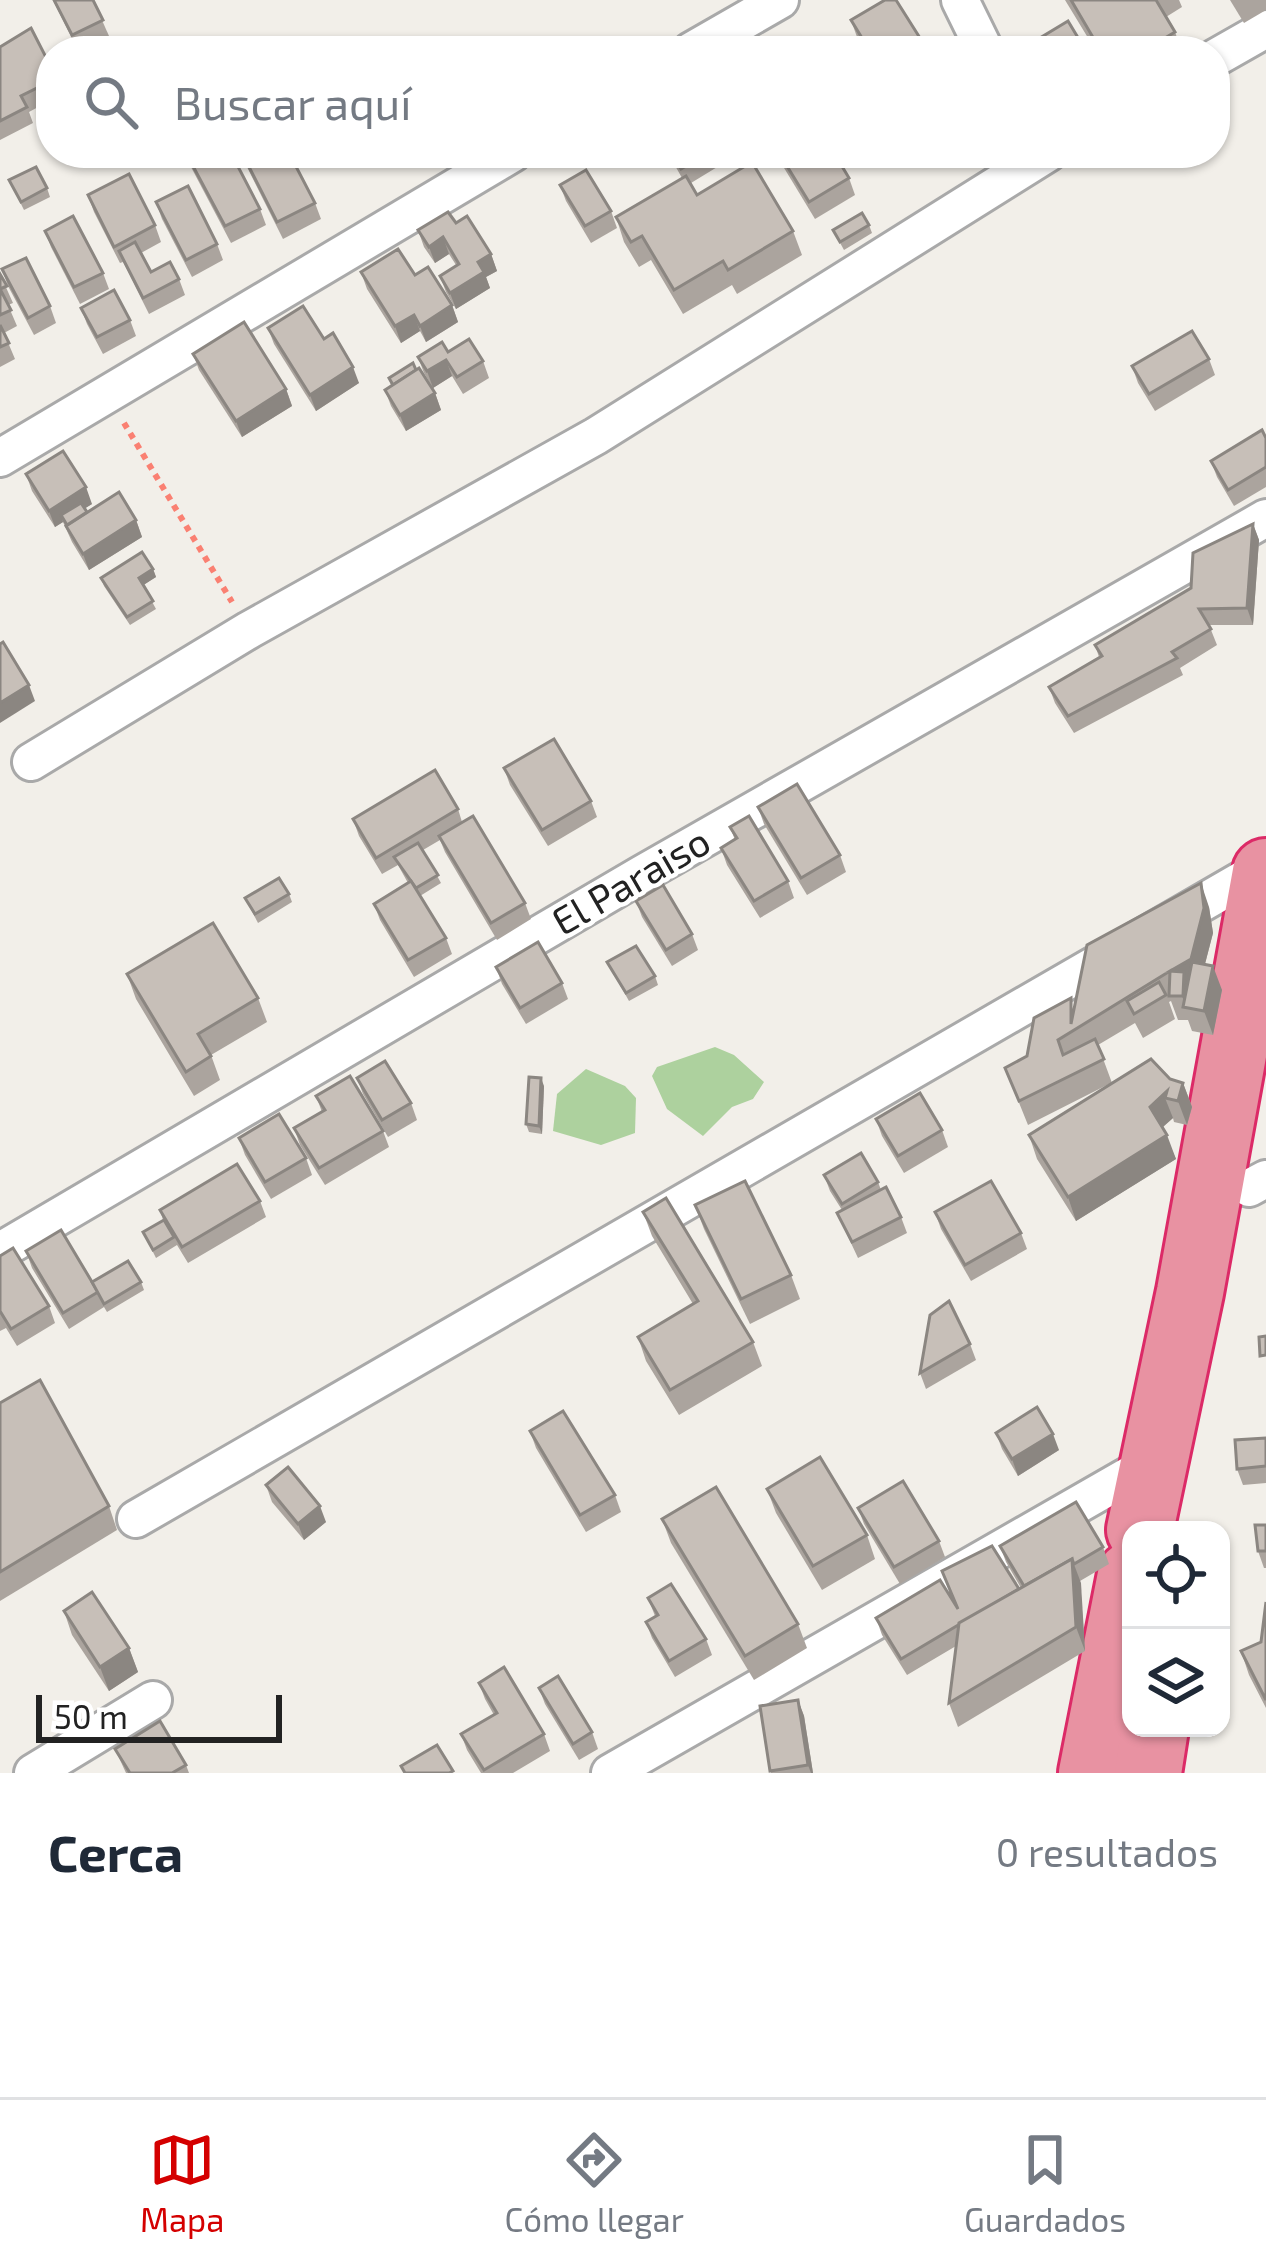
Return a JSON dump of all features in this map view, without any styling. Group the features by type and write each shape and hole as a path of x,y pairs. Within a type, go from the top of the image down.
{"highway":[{"path":"1142,1521 1190,1292 1266,869"},
{"path":"1189,1521 1258,1184 1266,1104"},
{"path":"1092,1773 1122,1621"},
{"path":"1148,1773 1154,1737"}],"street":[{"path":"717,36 780,0"},
{"path":"960,0 978,36"},
{"path":"1230,49 1266,29"},
{"path":"0,458 488,168"},
{"path":"31,762 249,630 596,436 1019,168"},
{"name":"El Paraiso","path":"0,1251 642,874 1266,518"},
{"path":"136,1520 1266,869"},
{"path":"610,1773 1154,1461"},
{"path":"33,1773 153,1700"}],"path":[{"path":"107,394 249,630"}],"green space":[{"path":"715,1047 734,1055 764,1082 753,1099 732,1107 703,1136 667,1109 652,1076 657,1067"},
{"path":"586,1069 625,1086 636,1098 635,1133 601,1145 553,1131 557,1094"}],"building":[{"path":"54,0 93,0 103,20 72,35"},
{"path":"885,0 896,0 919,36 861,36 851,20"},
{"path":"1071,0 1156,0 1175,32 1168,36 1092,36"},
{"path":"1068,21 1077,36 1043,36"},
{"path":"31,28 36,38 36,88 21,96 27,107 0,121 0,47"},
{"path":"36,167 47,188 21,202 9,180"},
{"path":"194,168 239,168 260,209 225,226"},
{"path":"250,168 297,168 315,203 277,222"},
{"path":"742,168 756,168 793,231 728,270 723,261 674,290 642,236 631,242 616,217 686,176 697,195"},
{"path":"788,168 843,168 849,178 809,202"},
{"path":"586,170 611,211 585,226 560,185"},
{"path":"129,174 155,225 114,247 88,195"},
{"path":"188,186 217,244 186,260 156,202"},
{"path":"448,212 456,223 467,216 491,254 478,262 484,272 450,293 440,276 459,264 443,237 429,247 418,230"},
{"path":"862,213 869,225 840,242 833,230"},
{"path":"73,216 103,273 74,287 45,231"},
{"path":"135,242 151,272 170,262 179,279 143,298 119,251"},
{"path":"398,249 415,275 428,267 452,305 420,326 414,315 395,326 361,272"},
{"path":"26,258 50,306 28,318 2,269"},
{"path":"0,289 11,310 0,315"},
{"path":"114,290 130,320 97,337 81,308"},
{"path":"303,306 324,339 333,333 353,367 310,395 268,328"},
{"path":"244,322 286,389 236,421 193,354"},
{"path":"0,325 9,343 0,347"},
{"path":"1192,331 1209,359 1149,394 1132,366"},
{"path":"469,339 483,361 457,377 446,360 427,371 418,357 442,342 448,352"},
{"path":"413,363 416,370 393,385 389,378"},
{"path":"419,368 435,393 400,415 385,390"},
{"path":"1262,430 1266,467 1228,490 1211,461"},
{"path":"63,451 86,487 49,511 26,474"},
{"path":"119,492 136,520 83,554 66,526"},
{"path":"81,503 87,512 67,525 61,515"},
{"path":"1253,524 1247,608 1199,609 1211,629 1172,652 1177,658 1068,716 1049,687 1102,656 1095,645 1191,588 1193,553"},
{"path":"142,552 153,569 139,578 153,601 127,617 101,578"},
{"path":"3,642 29,685 0,703 0,644"},
{"path":"554,739 591,801 542,830 504,768"},
{"path":"435,770 458,809 376,858 353,819"},
{"path":"797,784 840,855 801,878 758,807"},
{"path":"473,816 525,903 491,923 439,836"},
{"path":"749,816 788,881 754,901 721,848 737,838 730,827"},
{"path":"418,843 438,875 416,888 394,857"},
{"path":"279,878 289,894 255,914 245,898"},
{"path":"411,881 446,938 408,960 374,904"},
{"path":"1201,883 1204,908 1191,959 1058,1040 1063,1055 1095,1039 1104,1059 1019,1101 1005,1068 1027,1056 1034,1018 1071,998 1071,1024 1087,945"},
{"path":"663,885 692,934 666,950 636,901"},
{"path":"213,923 258,998 198,1034 211,1056 186,1072 127,974"},
{"path":"538,942 562,983 520,1008 496,967"},
{"path":"636,946 655,976 626,993 607,962"},
{"path":"1192,962 1213,966 1204,1011 1183,1007"},
{"path":"1170,971 1184,972 1183,996 1169,996"},
{"path":"1159,982 1166,995 1134,1014 1127,1001"},
{"path":"1151,1059 1170,1079 1183,1083 1178,1101 1165,1098 1167,1091 1150,1107 1167,1135 1068,1197 1029,1135"},
{"path":"385,1061 411,1103 382,1120 357,1078"},
{"path":"350,1076 383,1131 319,1168 294,1128 325,1110 316,1096"},
{"path":"529,1077 541,1078 539,1126 526,1124"},
{"path":"920,1093 942,1130 898,1156 876,1119"},
{"path":"279,1114 306,1158 265,1182 239,1138"},
{"path":"861,1153 878,1182 842,1204 824,1175"},
{"path":"237,1164 260,1201 182,1247 160,1210"},
{"path":"745,1181 791,1275 741,1299 695,1205"},
{"path":"991,1181 1021,1233 965,1265 935,1212"},
{"path":"886,1187 901,1217 852,1242 837,1213"},
{"path":"666,1198 753,1342 670,1390 638,1337 698,1301 643,1212"},
{"path":"164,1220 174,1237 153,1250 143,1232"},
{"path":"61,1230 98,1292 63,1313 26,1251"},
{"path":"13,1248 49,1306 11,1329 0,1311 0,1256"},
{"path":"128,1261 141,1282 104,1304 92,1282"},
{"path":"949,1301 970,1344 920,1373 930,1315"},
{"path":"1266,1336 1266,1355 1260,1356 1259,1337"},
{"path":"40,1380 109,1506 0,1572 0,1403"},
{"path":"1037,1407 1053,1434 1012,1459 996,1433"},
{"path":"563,1411 615,1495 580,1515 530,1431"},
{"path":"1266,1438 1266,1466 1237,1469 1235,1440"},
{"path":"820,1457 867,1535 813,1566 767,1489"},
{"path":"288,1467 320,1506 298,1524 266,1485"},
{"path":"903,1481 939,1541 894,1567 858,1508"},
{"path":"716,1487 798,1624 745,1656 662,1519"},
{"path":"1076,1502 1103,1547 1024,1586 1000,1546"},
{"path":"1255,1525 1266,1525 1266,1551 1258,1551"},
{"path":"992,1546 1019,1589 901,1659 876,1618 940,1580 958,1609 942,1571"},
{"path":"1072,1559 1076,1627 949,1703 959,1623"},
{"path":"671,1584 706,1639 669,1661 646,1622 658,1615 648,1598"},
{"path":"92,1592 129,1648 100,1667 64,1611"},
{"path":"1266,1602 1266,1700 1241,1651 1261,1642"},
{"path":"504,1667 544,1734 484,1770 461,1734 497,1713 479,1683"},
{"path":"558,1676 592,1732 573,1744 539,1688"},
{"path":"798,1700 808,1765 770,1771 760,1706"},
{"path":"160,1721 186,1765 172,1773 130,1773 115,1749"},
{"path":"437,1745 453,1771 405,1773 401,1766"}]}
